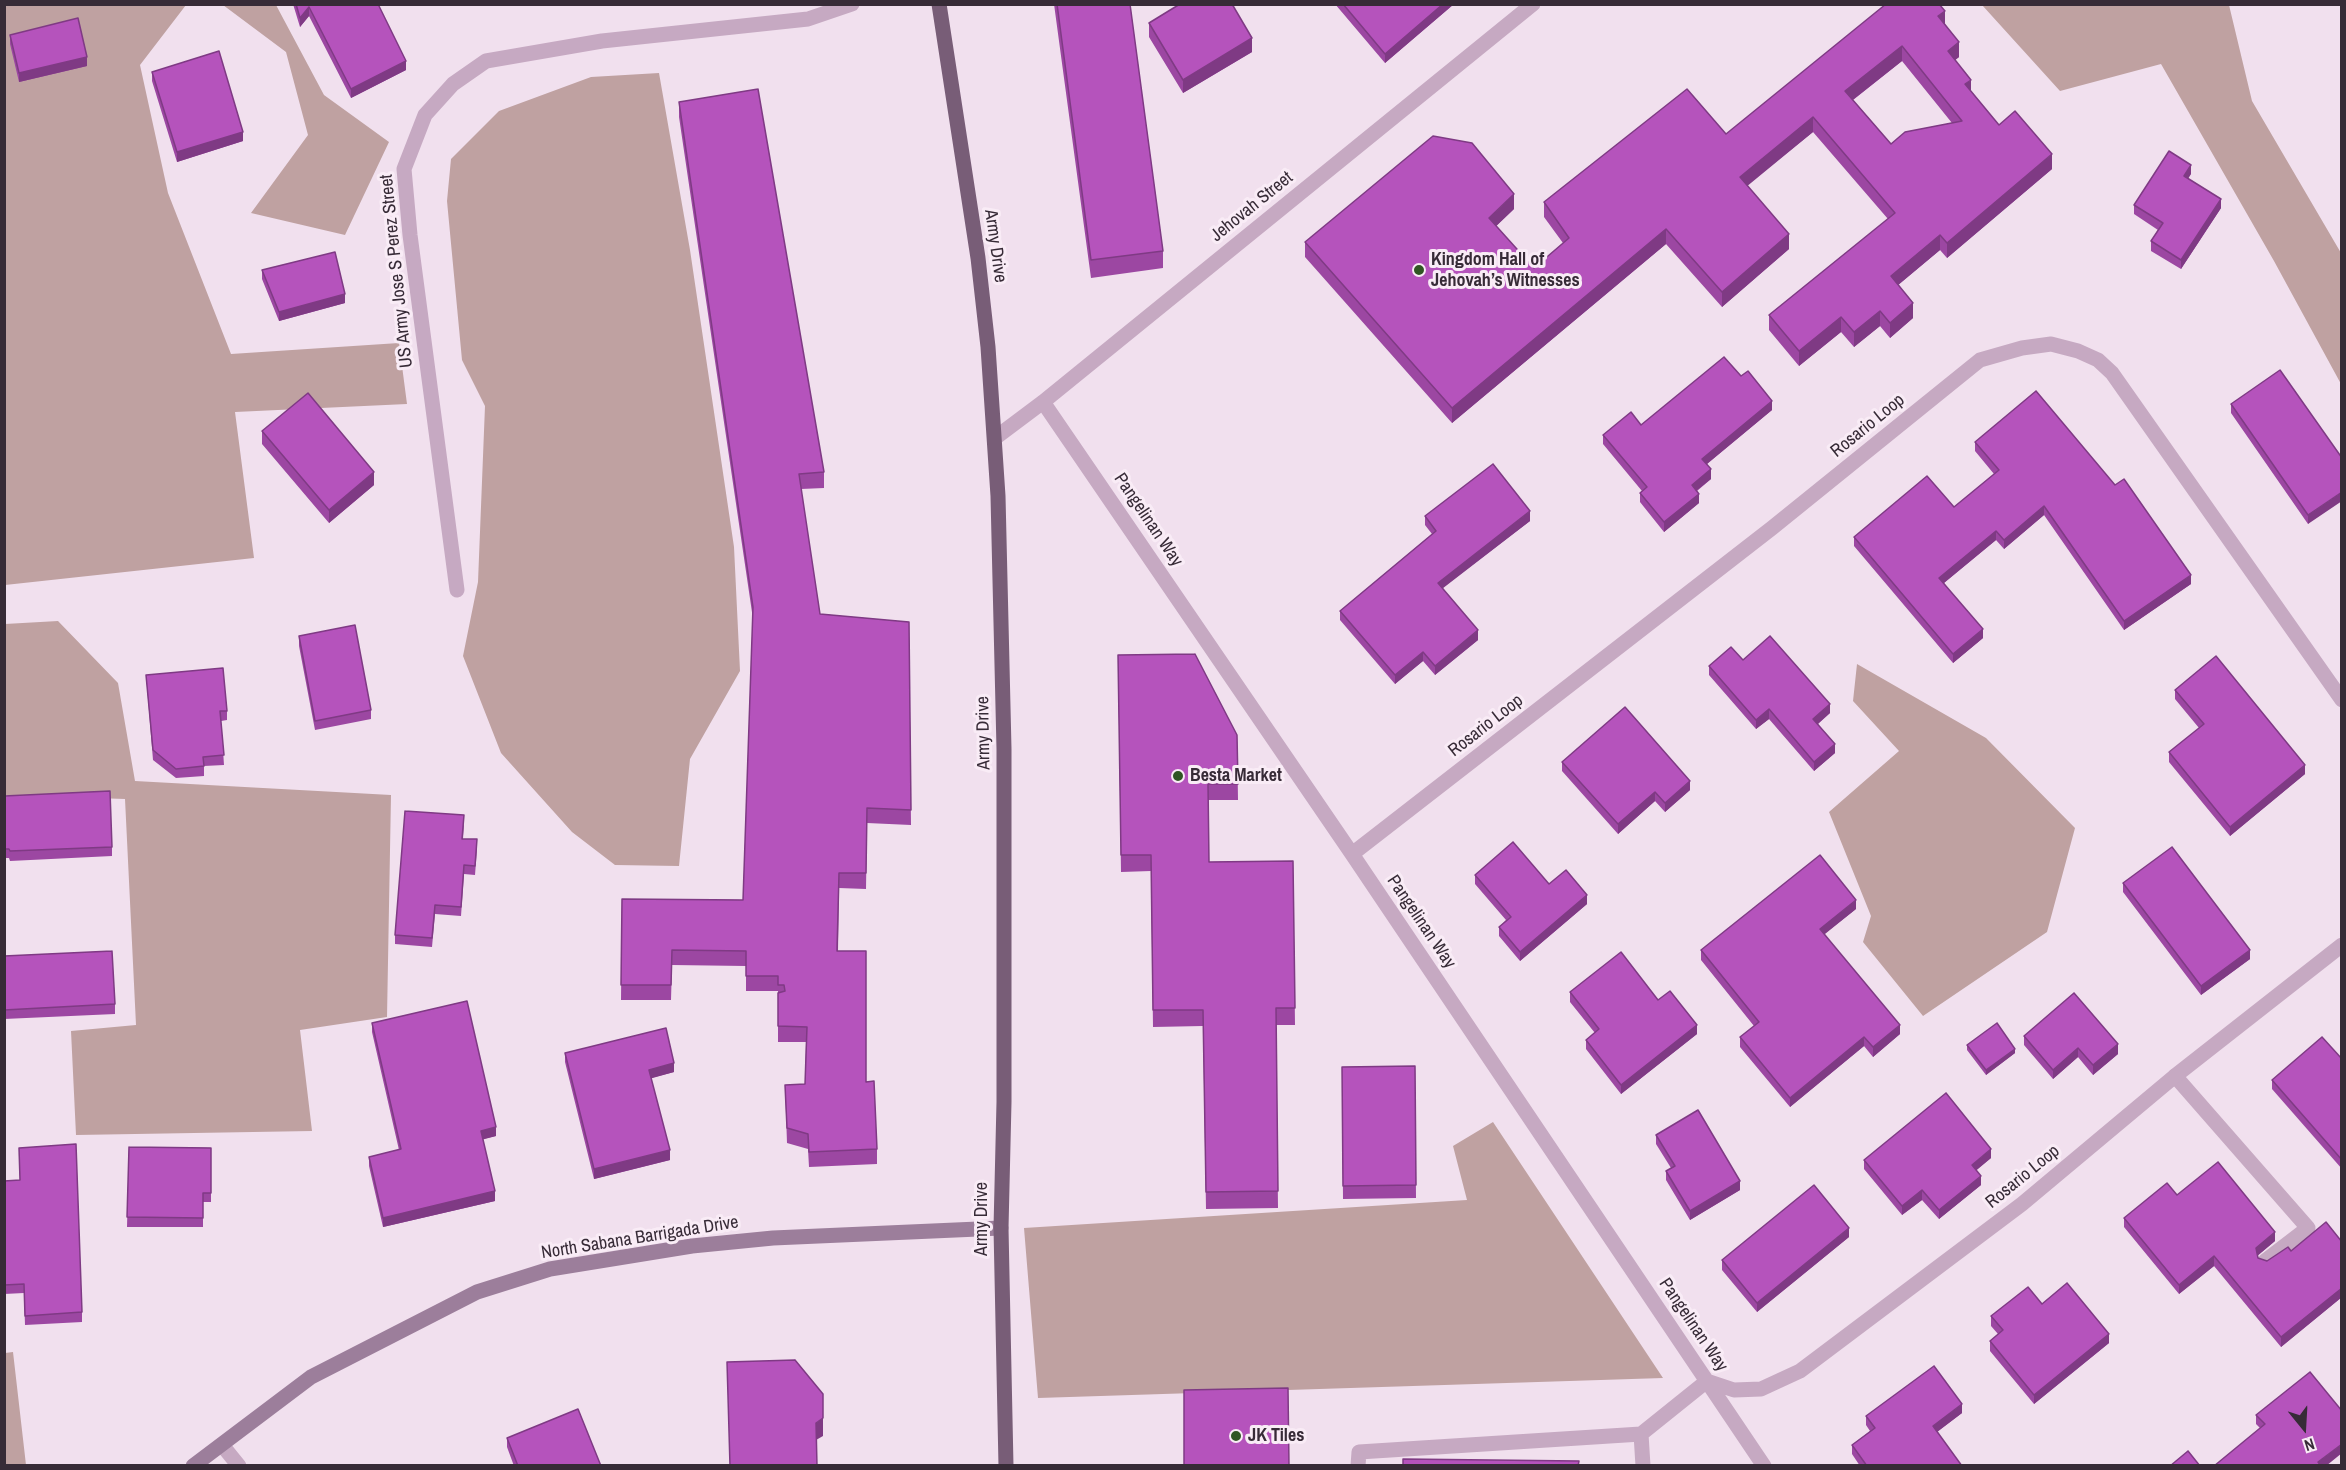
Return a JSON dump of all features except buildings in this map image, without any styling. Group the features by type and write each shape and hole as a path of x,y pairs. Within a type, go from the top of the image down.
{"main road":[{"name":"Army Drive","path":"939,4 978,258 995,438 1000,546 1004,749 1004,1102 1001,1228 1006,1466"},
{"name":"North Sabana Barrigada Drive","path":"192,1466 311,1377 477,1292 550,1269 692,1246 773,1238 1001,1228"}],"street":[{"name":"US Army Jose S Perez Street","path":"457,590 410,236 404,169 424,115 453,84 486,61 602,41 808,19 852,4"},
{"name":"Jehovah Street","path":"995,438 1043,402 1533,4"},
{"name":"Rosario Loop","path":"1352,854 1696,588 1980,360 2022,348 2051,344 2078,351 2098,360 2112,373 2342,700"},
{"name":"Pangelinan Way","path":"1043,402 1352,854 1764,1466"},
{"name":"Rosario Loop","path":"1707,1381 1734,1390 1761,1389 1800,1371 2022,1204 2175,1076 2342,945"},
{"path":"2175,1076 2308,1228 2265,1261"},
{"path":"1358,1466 1359,1452 1641,1434 1707,1381"},
{"path":"1641,1434 1643,1466"},
{"path":"222,1445 239,1466"}],"shaded area":[{"path":"4,5 186,5 140,65 168,193 231,354 399,343 407,404 235,412 254,558 5,585"},
{"path":"223,5 276,5 324,95 389,142 345,235 251,213 308,135 286,52"},
{"path":"1982,5 2229,5 2252,101 2341,253 2341,384 2274,261 2161,64 2060,91"},
{"path":"659,73 690,250 734,547 740,671 690,759 679,866 615,865 572,832 501,753 463,656 478,582 485,406 462,360 447,201 451,159 499,111 591,77"},
{"path":"58,621 118,683 135,781 391,795 387,1017 300,1030 312,1131 76,1135 71,1031 136,1025 125,799 5,795 5,624"},
{"path":"1857,664 1986,738 2075,828 2047,932 1923,1016 1863,942 1871,916 1829,812 1899,751 1853,701"},
{"path":"1493,1122 1663,1378 1038,1398 1024,1228 1467,1200 1453,1146"},
{"path":"13,1352 26,1465 5,1465 5,1353"}],"place":[{"name":"Kingdom Hall of Jehovah’s Witnesses","path":"1419,270"},
{"name":"Besta Market","path":"1178,776"},
{"name":"JK Tiles","path":"1236,1436"}]}
